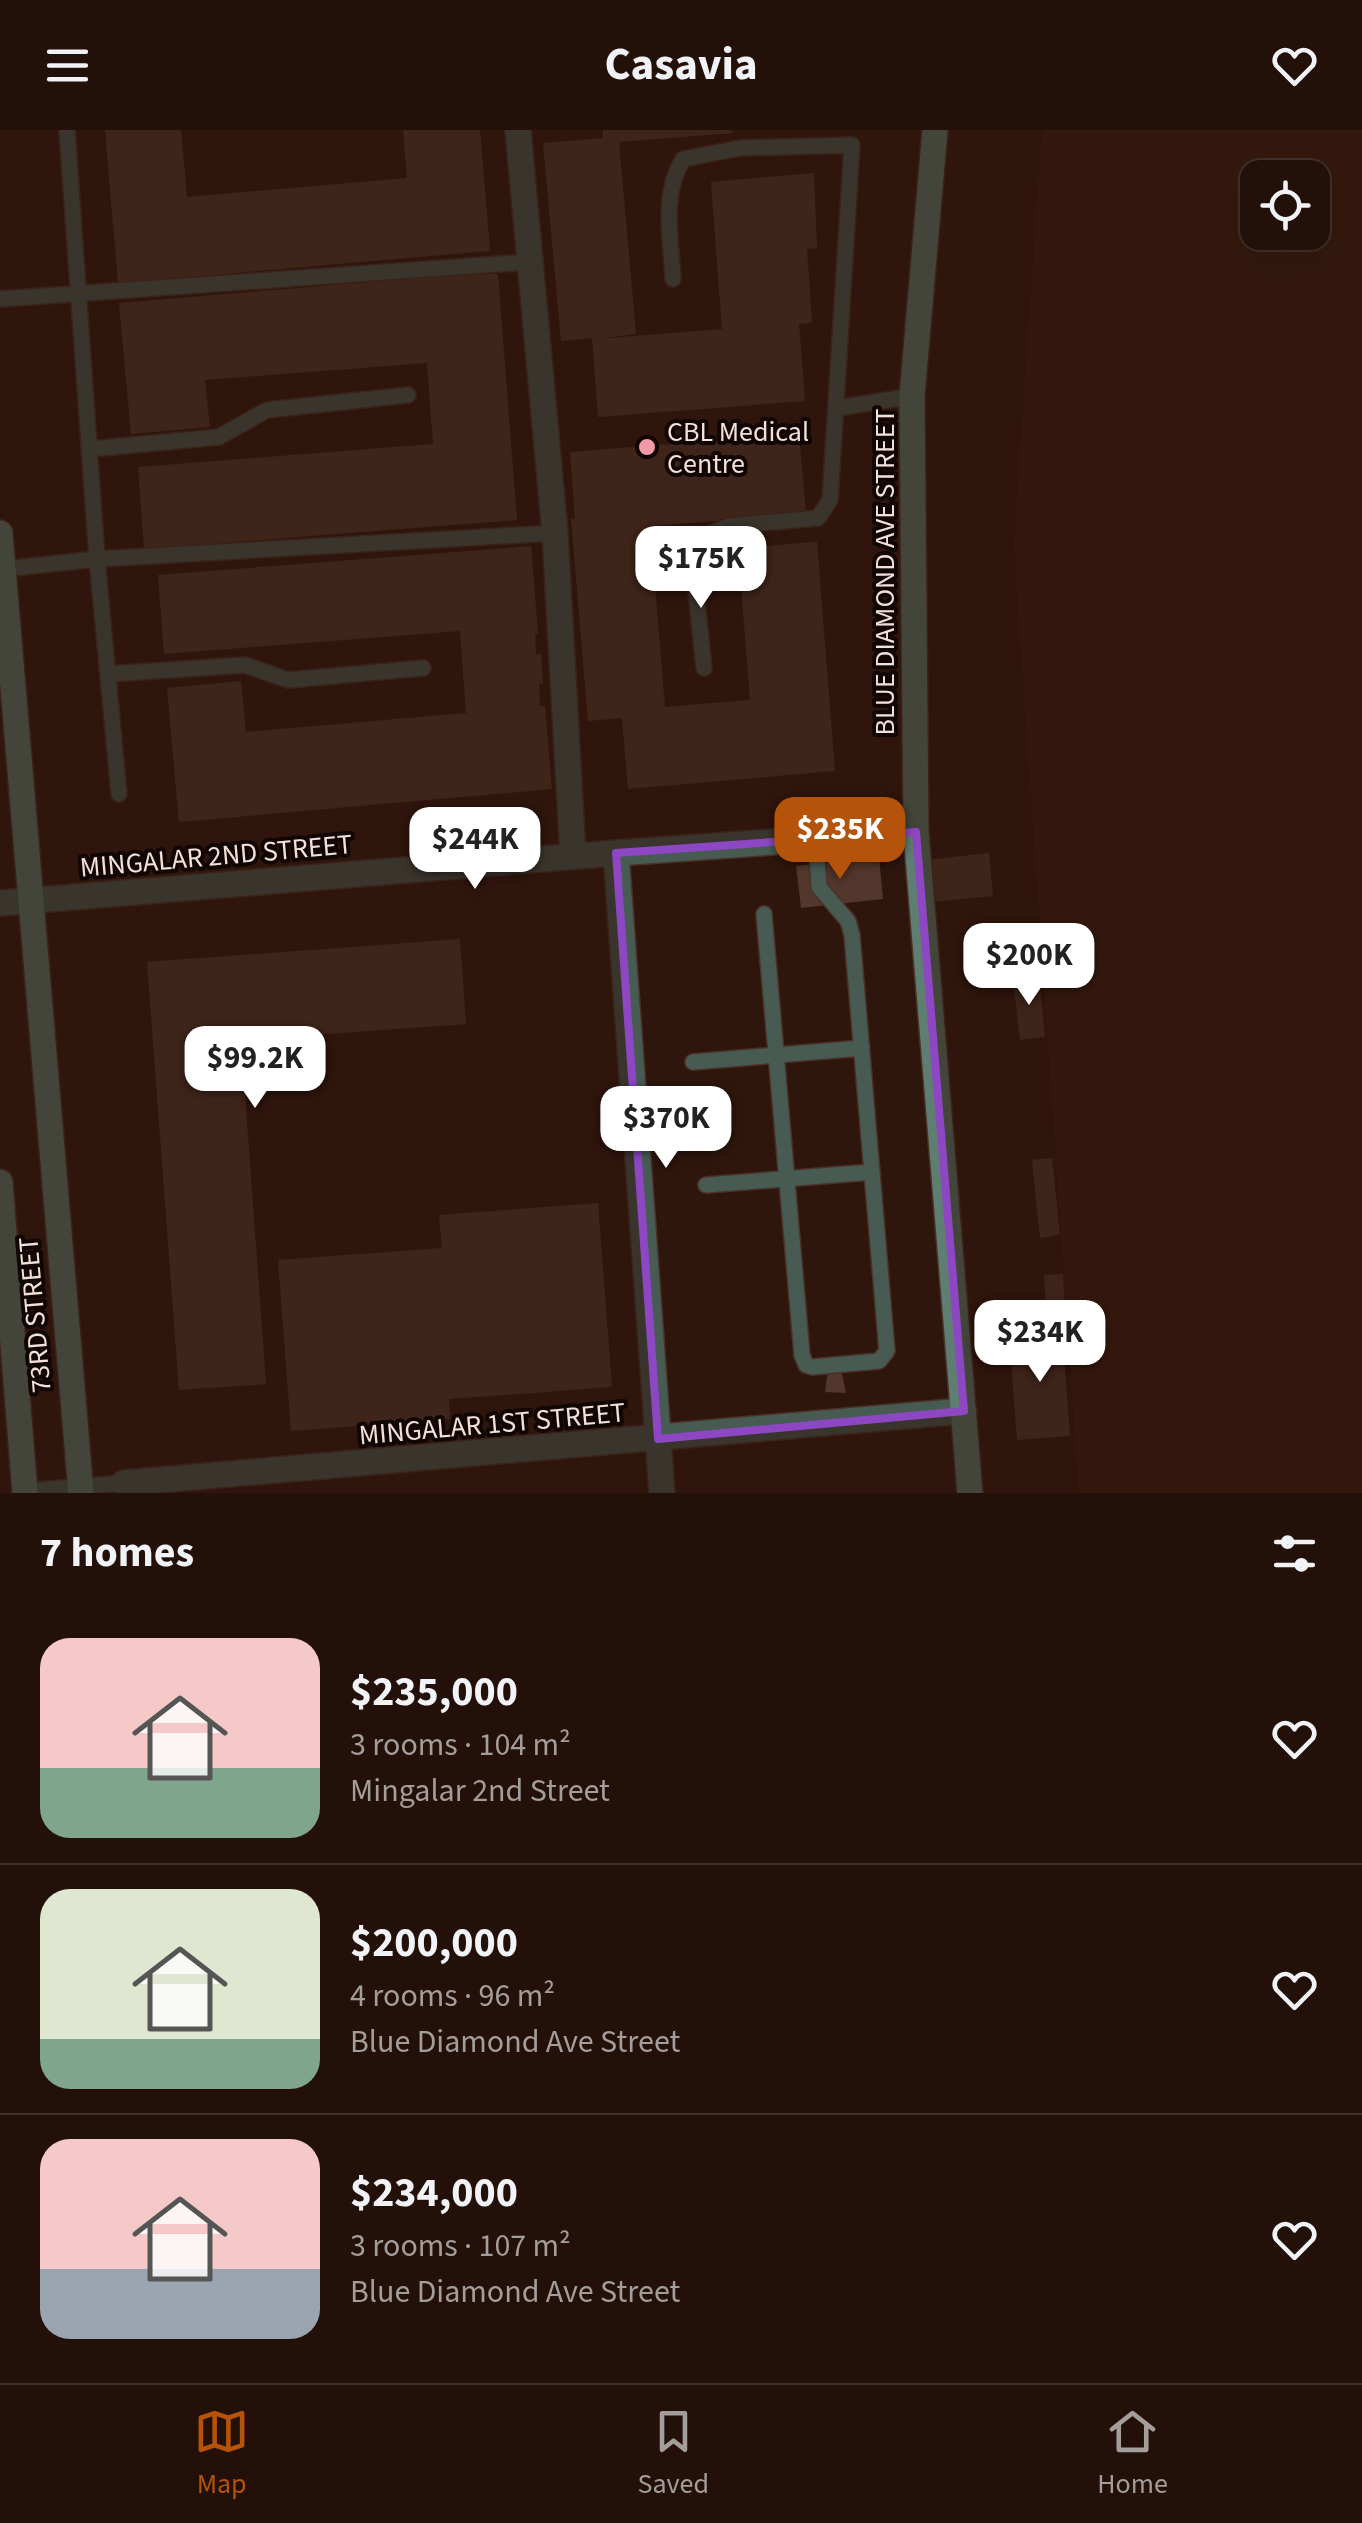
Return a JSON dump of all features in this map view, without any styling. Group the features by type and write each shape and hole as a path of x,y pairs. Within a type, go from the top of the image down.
{"street":[{"path":"518,130 555,533 573,856"},
{"name":"BLUE DIAMOND AVE STREET","path":"935,130 912,396 916,832 970,1493"},
{"name":"73RD STREET","path":"0,533 80,1490"},
{"name":"MINGALAR 2ND STREET","path":"0,903 916,832"},
{"path":"616,853 662,1493"},
{"name":"73RD STREET","path":"0,1182 4,1277 25,1492"},
{"name":"MINGALAR 1ST STREET","path":"124,1483 964,1411"}],"lane":[{"path":"67,130 98,559 120,794"},
{"path":"673,279 670,190 683,159 740,148 854,138 830,500 818,518 728,526 697,540 696,592 704,668"},
{"path":"0,299 529,262"},
{"path":"90,448 219,438 268,410 408,395"},
{"path":"838,408 912,396"},
{"path":"3,569 98,559 555,533"},
{"path":"108,674 245,665 288,680 424,668"},
{"path":"764,914 802,1355 806,1365 812,1367 879,1361 886,1355 852,935 848,921 819,888 816,840"},
{"path":"693,1062 862,1048"},
{"path":"706,1186 872,1172"},
{"name":"MINGALAR 1ST STREET","path":"25,1492 124,1483"}],"highlighted area":[{"path":"916,832 964,1411 658,1439 616,853"}],"shaded area":[{"path":"1042,130 1362,130 1362,1493 1079,1493 1014,545"}],"building":[{"path":"105,130 181,130 187,197 407,178 403,130 480,130 490,251 118,283"},
{"path":"603,130 733,133 619,142 636,334 597,339 722,329 711,182 814,173 817,248 807,249 812,323 799,324 805,401 598,417 592,338 561,341 543,143 603,138"},
{"path":"498,274 517,520 144,549 138,467 433,444 427,363 205,380 210,427 131,434 119,303"},
{"path":"799,434 806,514 650,526 665,707 750,700 738,548 817,542 835,771 628,789 622,718 588,721 571,519 575,519 570,452"},
{"path":"531,546 536,654 541,654 543,683 539,684 540,706 545,706 552,789 179,822 167,688 241,681 246,732 466,713 460,631 164,654 158,575"},
{"path":"989,853 993,896 931,902 927,860"},
{"path":"879,857 883,899 801,908 796,866"},
{"path":"460,939 466,1024 241,1040 266,1384 179,1390 147,962"},
{"path":"1039,977 1045,1037 1020,1040 1013,980"},
{"path":"1052,1158 1060,1235 1040,1238 1032,1160"},
{"path":"598,1203 612,1387 449,1399 450,1419 291,1431 278,1260 442,1248 439,1215"},
{"path":"1063,1274 1066,1324 1047,1325 1044,1275"},
{"path":"1062,1330 1070,1436 1017,1440 1009,1335"},
{"path":"841,1369 846,1393 825,1392 828,1370"}],"place":[{"name":"CBL Medical Centre","path":"647,447"}]}
